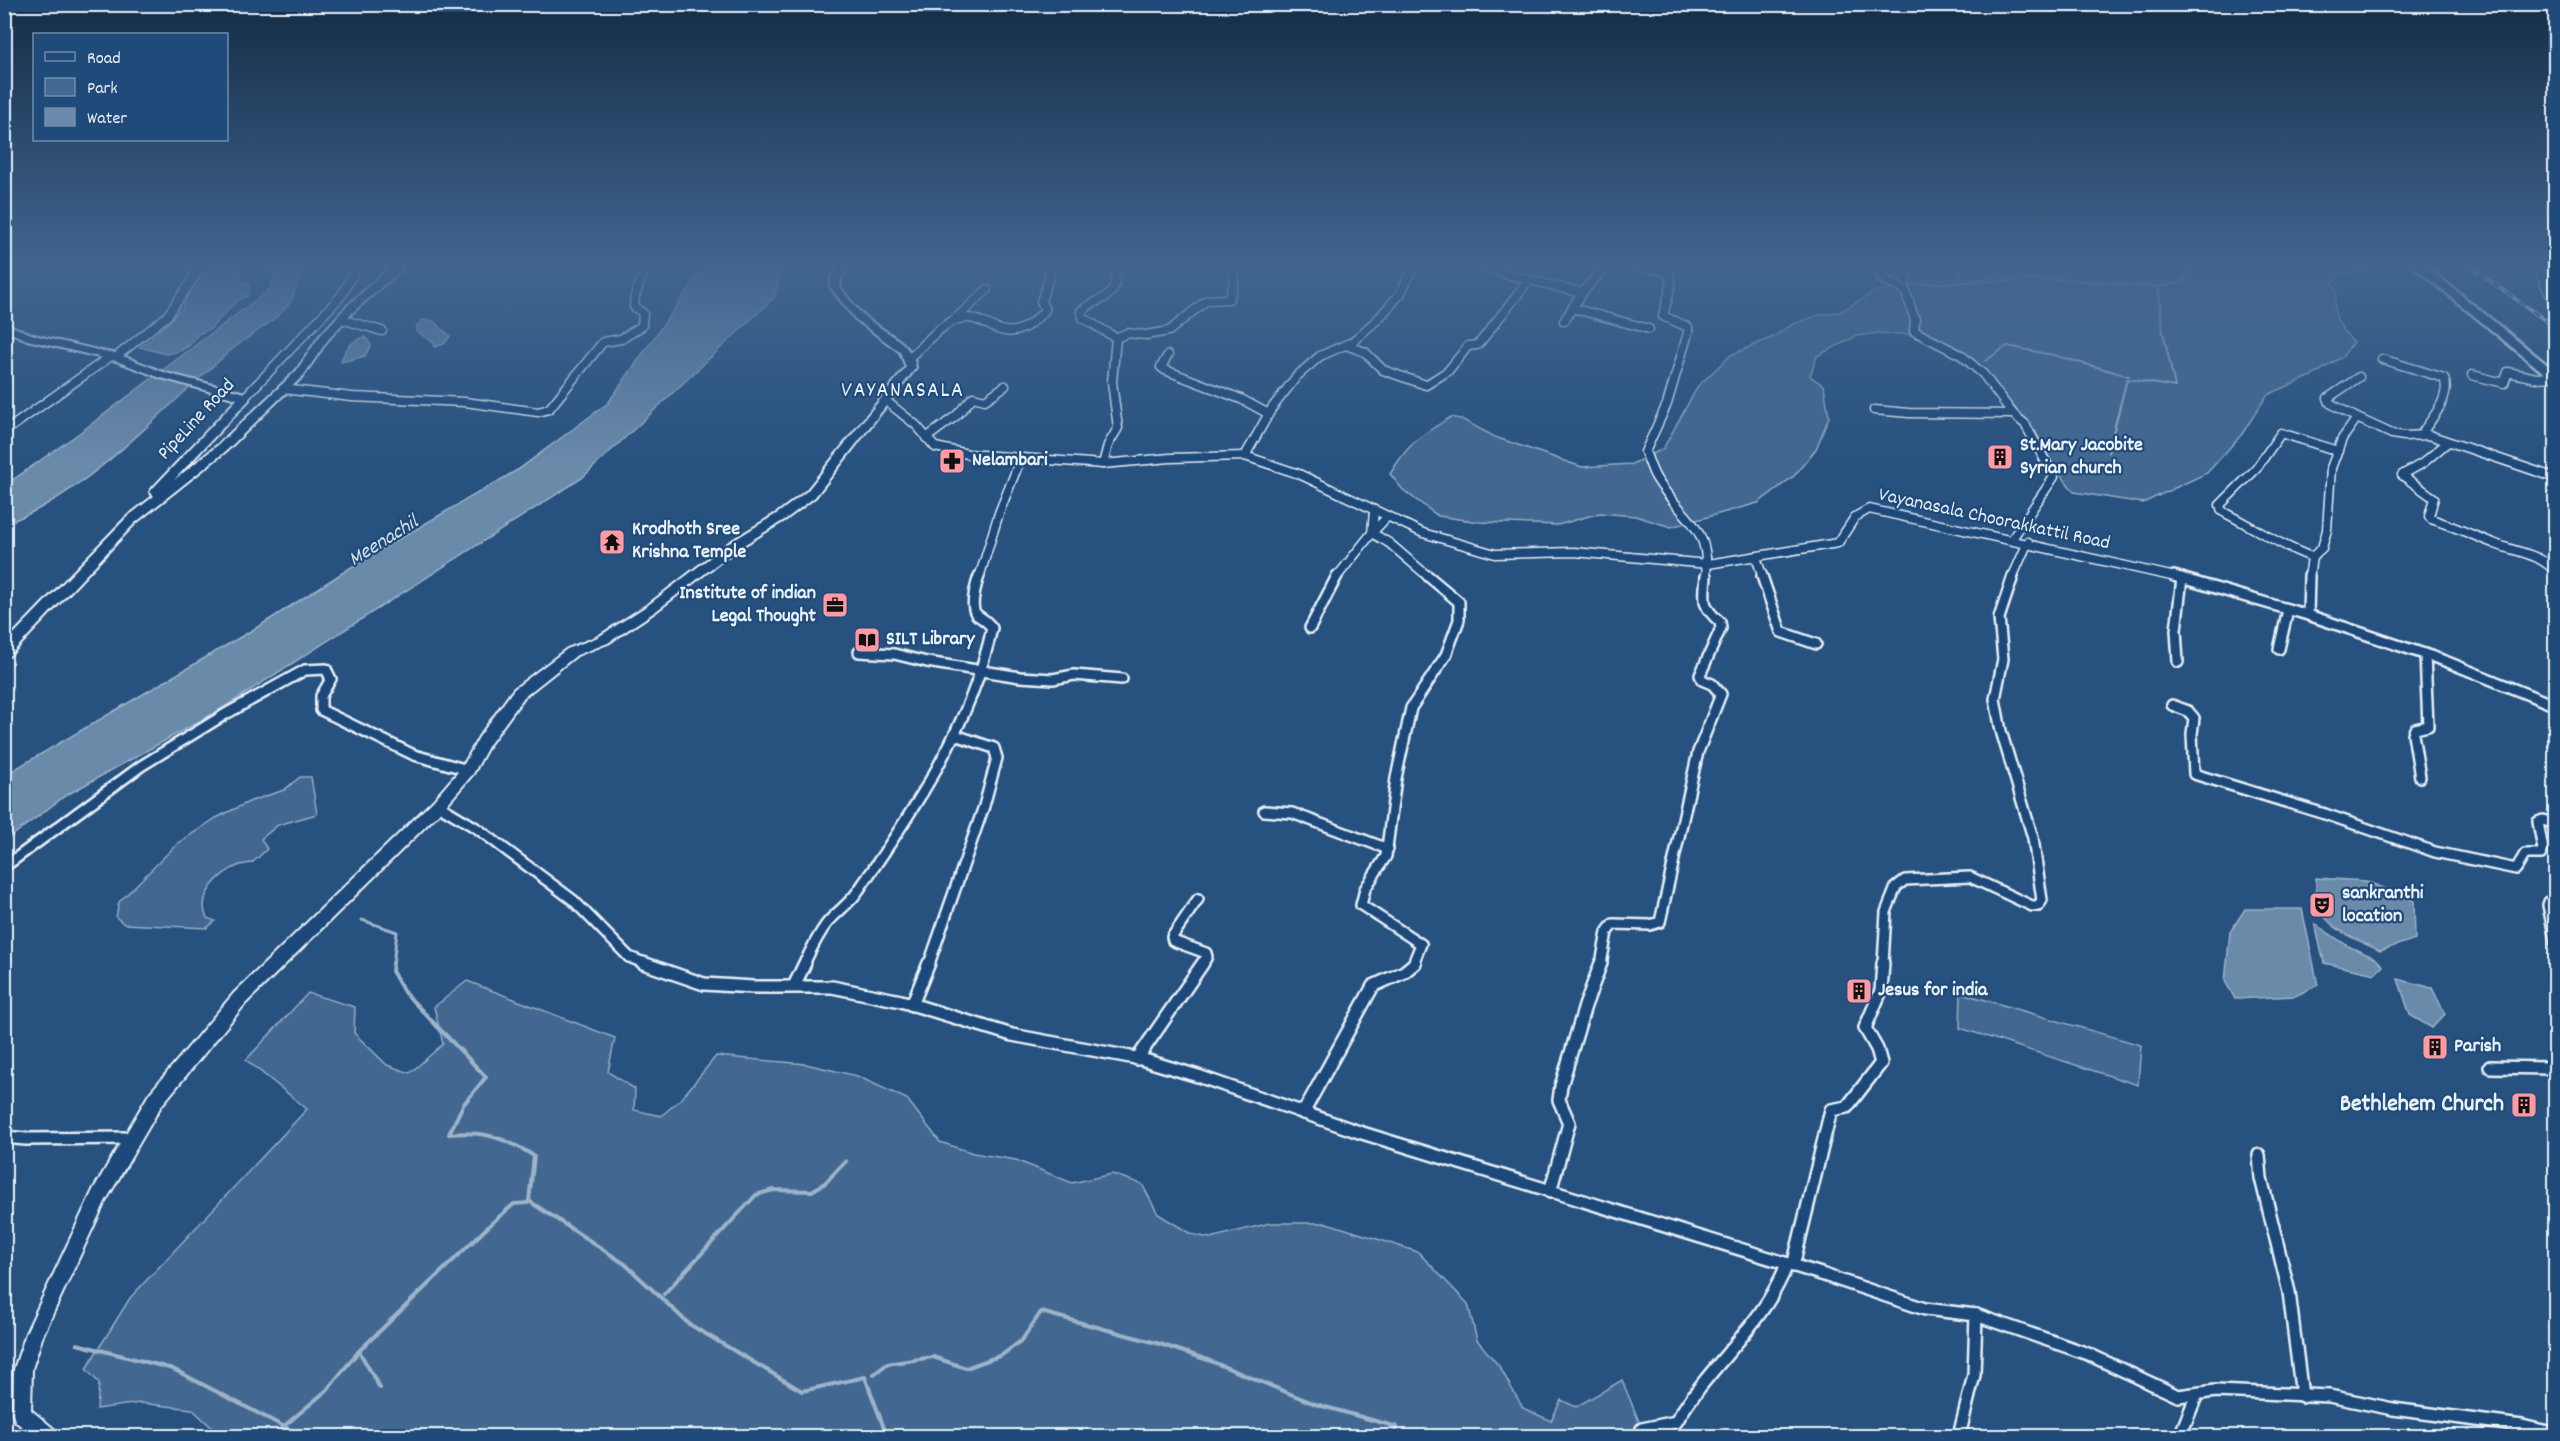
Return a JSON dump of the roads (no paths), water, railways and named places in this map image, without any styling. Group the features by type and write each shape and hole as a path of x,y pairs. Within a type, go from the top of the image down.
{"main road":[{"path":"14,331 30,338 114,356 162,375 245,397"},
{"path":"4,653 131,520 222,448 283,390 300,373 330,331"},
{"path":"47,1437 22,1414 23,1369 35,1333 99,1196 155,1100 240,998 438,805 468,770 484,741 519,693 572,652 603,640 652,608 733,546 782,516 811,494 911,367 910,357 903,348 879,331"},
{"path":"2498,331 2554,378"},
{"name":"PipeLine Road","path":"131,520 245,397"}],"street":[{"path":"4,432 147,331"},
{"name":"PipeLine Road","path":"245,397 308,331"},
{"path":"283,390 352,397 465,402 537,412 549,409 603,342 621,339 634,331"},
{"path":"910,357 941,331"},
{"path":"1005,331 1021,331"},
{"path":"1103,464 1108,445 1118,428 1112,382 1116,338 1109,331"},
{"path":"1116,338 1127,333 1146,335 1168,331"},
{"path":"1346,345 1362,331"},
{"path":"1245,456 1261,433 1267,413 1300,373 1318,357 1338,346 1346,345 1365,352 1383,370 1417,383 1430,383 1448,371 1468,346 1477,345 1489,331"},
{"path":"1550,1192 1569,1123 1559,1100 1561,1086 1585,1006 1599,973 1607,932 1613,924 1630,922 1653,926 1660,922 1698,752 1721,694 1712,684 1702,680 1700,675 1721,628 1720,622 1707,611 1704,602 1708,564 1701,533 1696,523 1656,478 1645,452 1667,404 1688,331"},
{"path":"1914,331 1961,355 1988,380 2013,414 2025,424 2054,477 2012,539"},
{"path":"1168,355 1161,364 1165,370 1241,399 1267,413"},
{"path":"2382,359 2444,378 2446,381 2444,400 2422,434"},
{"path":"2472,375 2504,383 2508,372 2536,378 2554,378"},
{"path":"2359,377 2328,398 2330,403 2357,418 2402,436 2422,434 2556,478"},
{"path":"926,438 956,416 973,397 987,399 1005,386"},
{"name":"Vayanasala Choorakkattil Road","path":"886,401 916,425 935,447 968,454 1103,464 1170,458 1245,456 1299,474 1424,533 1495,554 1574,552 1708,564 1838,543 1844,537 1857,513 1862,510 2028,542 2181,578 2308,615 2425,655 2556,706"},
{"path":"1874,410 1900,414 1991,412 2013,414"},
{"path":"2308,615 2312,557 2322,548 2327,530 2331,468 2342,439 2357,418"},
{"path":"2312,557 2291,549 2273,537 2227,514 2220,505 2256,468 2281,434 2338,451"},
{"path":"2448,442 2423,463 2403,475 2434,498 2429,516 2494,544 2534,555 2550,565 2556,573"},
{"path":"794,986 810,952 829,921 847,906 858,891 955,735 983,670 992,628 987,619 976,614 975,590 999,513 1021,458"},
{"path":"1372,533 1374,511"},
{"path":"1310,628 1340,570 1387,517"},
{"path":"1303,1113 1373,986 1408,973 1420,955 1420,944 1361,905 1365,889 1388,849 1396,778 1411,708 1446,655 1459,620 1459,602 1389,543 1372,533"},
{"path":"1642,1429 1676,1422 1688,1398 1743,1336 1773,1296 1790,1265 1804,1228 1818,1155 1831,1110 1847,1107 1881,1063 1880,1054 1869,1039 1865,1028 1881,991 1886,912 1896,887 1905,880 1970,877 2032,906 2038,906 2042,900 2033,838 2004,743 1995,699 2003,660 1999,618 2017,563 2028,542"},
{"path":"1756,556 1781,632 1816,645"},
{"path":"2178,662 2176,630 2181,578"},
{"path":"2279,649 2288,610"},
{"path":"859,652 894,654 927,662 1053,679 1074,675 1122,679"},
{"path":"2420,777 2413,734 2415,729 2428,726 2425,655"},
{"path":"4,867 141,766 224,715 305,670 326,669 332,679 321,696 321,710 414,755 468,770"},
{"path":"2172,705 2188,711 2194,718 2192,734 2194,774 2243,791 2325,814 2435,852 2517,869 2525,854 2541,854 2543,849 2538,822 2543,820 2556,824"},
{"path":"912,1005 927,970 951,894 984,806 998,758 994,748 955,735"},
{"path":"438,805 478,829 573,900 629,957 704,984 753,987 832,987 912,1005 1012,1035 1137,1059 1198,1076 1303,1113 1925,1309 1976,1315 2097,1358 2178,1396 2216,1391 2329,1396 2393,1409 2522,1426 2556,1434"},
{"path":"1264,810 1276,810 1302,816 1336,832 1388,849"},
{"path":"1137,1059 1207,957 1206,953 1173,941 1172,937 1198,899"},
{"path":"2556,901 2548,902 2556,945"},
{"path":"2490,1067 2556,1068"},
{"path":"4,1137 26,1139 133,1138"},
{"path":"2259,1155 2261,1178 2289,1292 2302,1396"},
{"path":"1959,1437 1974,1375 1976,1315"},
{"path":"2180,1437 2197,1394"}],"water":[{"path":"159,331 205,331 198,334 189,346 166,354 140,347"},
{"path":"214,331 257,331 210,368 118,453 94,472 69,491 42,507 5,524 5,495 9,491 4,486 82,431"},
{"path":"416,331 445,331 450,336 444,344 434,347 434,343"},
{"path":"659,331 739,331 582,478 218,711 65,796 5,841 5,775 261,625 361,561 519,469 608,403"},
{"path":"365,337 371,345 365,356 341,362 350,346"},
{"path":"2316,878 2366,881 2414,901 2415,939 2380,951 2343,933 2325,917 2320,907 2316,894"},
{"path":"2245,909 2302,909 2318,985 2295,996 2235,999 2225,981 2230,932"},
{"path":"2315,924 2348,946 2375,958 2383,966 2375,974 2324,963"},
{"path":"2398,979 2432,988 2445,1014 2432,1028 2410,1015"}],"waterway":[{"path":"2108,453 2127,379 2175,387 2163,331"},
{"path":"1985,361 2007,346 2053,355 2129,376"},
{"path":"362,920 397,932 393,964"},
{"path":"393,963 392,971 404,992 486,1077 463,1105 449,1134 493,1137 513,1144 534,1156 529,1201 625,1264 689,1324 802,1391 865,1377 887,1436"},
{"path":"664,1294 756,1195 773,1190 812,1191 825,1183 846,1161"},
{"path":"359,1351 493,1222 514,1204 528,1203"},
{"path":"874,1374 887,1364 933,1357 966,1368 1002,1355 1022,1340 1041,1312 1160,1344 1208,1360 1315,1404 1397,1427 1394,1436"},
{"path":"77,1344 173,1369 284,1426"},
{"path":"284,1426 327,1390 359,1351"},
{"path":"359,1351 380,1388"},
{"path":"284,1426 302,1436"}],"place":[{"name":"St.Mary Jacobite Syrian church","path":"2000,457"},
{"name":"Nelambari","path":"952,461"},
{"name":"Krodhoth Sree Krishna Temple","path":"612,542"},
{"name":"Institute of indian Legal Thought","path":"835,605"},
{"name":"SILT Library","path":"867,640"},
{"name":"sankranthi location","path":"2322,905"},
{"name":"Jesus for india","path":"1859,991"},
{"name":"Parish","path":"2435,1047"},
{"name":"Bethlehem Church","path":"2524,1105"}],"district":[{"name":"VAYANASALA","path":"903,391"}],"water label":[{"name":"Meenachil","path":"384,542"}]}
